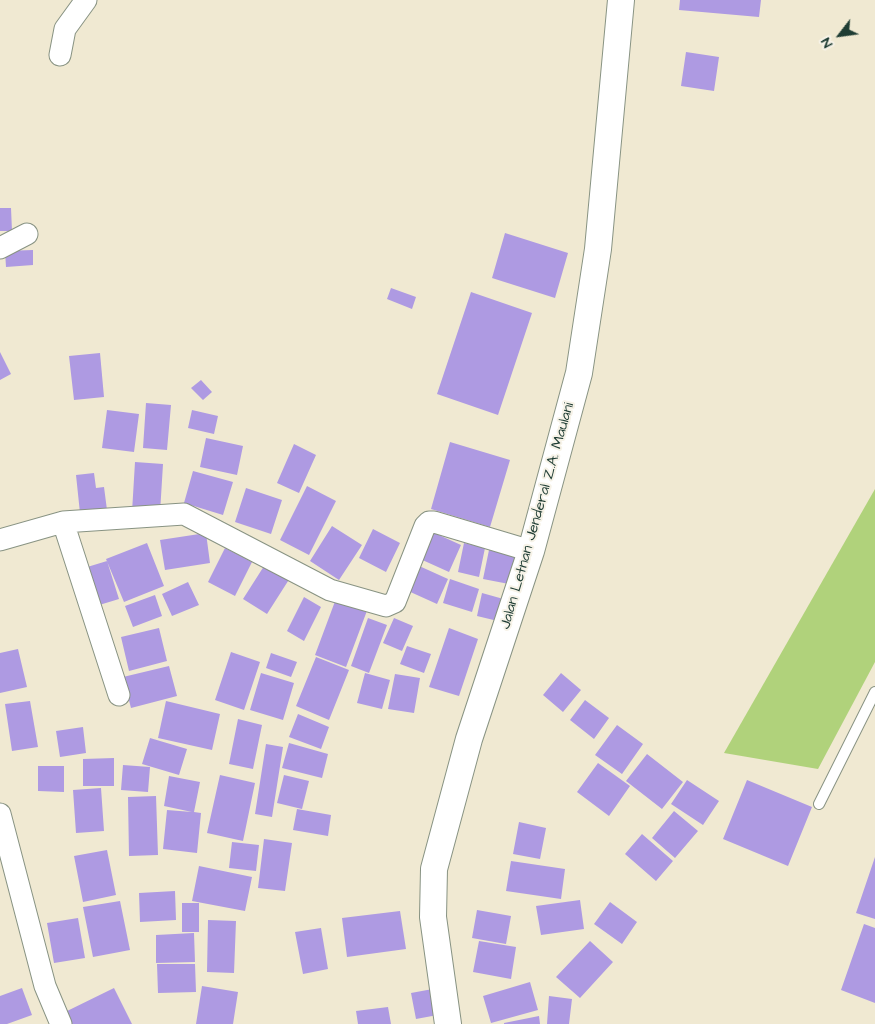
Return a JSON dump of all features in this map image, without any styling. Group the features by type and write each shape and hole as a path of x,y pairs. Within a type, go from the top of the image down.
{"street":[{"path":"60,55 65,29 86,0"},
{"name":"Jalan Letnan Jenderal Z.A. Maulani","path":"448,1024 433,916 434,870 469,739 531,551 579,373 598,249 621,0"},
{"path":"0,248 27,234"},
{"path":"0,540 63,522 184,514 330,590 386,606 395,602 425,526 429,522 531,551"},
{"path":"63,522 120,696"},
{"path":"0,814 45,986 61,1024"}],"lane":[{"path":"819,804 875,692"}],"green space":[{"path":"875,489 875,662 818,769 724,753"}],"building":[{"path":"680,0 761,0 759,17 679,10"},
{"path":"686,52 719,57 714,91 681,86"},
{"path":"0,208 11,208 12,231 0,231"},
{"path":"505,233 568,253 555,298 492,278"},
{"path":"33,250 33,265 6,267 5,251"},
{"path":"391,288 416,297 412,309 387,299"},
{"path":"471,292 532,313 498,415 437,394"},
{"path":"0,352 11,374 0,380"},
{"path":"100,353 104,397 74,400 69,356"},
{"path":"201,380 212,392 203,400 191,388"},
{"path":"146,403 171,405 167,450 143,448"},
{"path":"107,410 139,414 134,452 102,448"},
{"path":"192,410 218,416 214,434 188,428"},
{"path":"206,438 243,446 237,475 200,467"},
{"path":"450,442 510,460 490,527 431,509"},
{"path":"294,444 316,455 299,493 277,483"},
{"path":"135,462 163,464 160,513 132,512"},
{"path":"193,471 233,482 223,515 184,503"},
{"path":"94,473 96,488 104,487 107,510 80,513 76,475"},
{"path":"307,486 336,501 309,555 280,540"},
{"path":"246,488 282,500 271,534 235,522"},
{"path":"332,526 362,545 339,580 310,561"},
{"path":"373,529 400,543 386,572 359,558"},
{"path":"430,531 461,545 449,572 418,558"},
{"path":"206,533 210,563 165,570 160,540"},
{"path":"147,543 164,586 124,602 106,559"},
{"path":"464,543 485,548 479,577 458,572"},
{"path":"225,548 252,562 235,596 208,582"},
{"path":"489,550 515,556 509,584 483,579"},
{"path":"107,561 119,599 96,606 84,568"},
{"path":"266,563 290,578 267,614 243,599"},
{"path":"417,565 448,579 437,604 406,590"},
{"path":"450,579 479,589 472,612 443,603"},
{"path":"188,582 199,605 172,616 162,594"},
{"path":"482,593 507,600 502,622 477,616"},
{"path":"155,595 162,616 133,627 125,606"},
{"path":"337,596 368,608 346,667 315,655"},
{"path":"304,597 321,607 304,641 287,631"},
{"path":"368,618 387,625 369,673 351,666"},
{"path":"394,618 413,626 402,651 383,643"},
{"path":"159,628 167,661 129,671 121,637"},
{"path":"449,628 478,639 459,696 429,687"},
{"path":"407,646 431,654 424,673 400,664"},
{"path":"18,649 27,687 0,693 0,653"},
{"path":"231,652 260,662 244,710 215,700"},
{"path":"271,653 297,662 291,677 266,668"},
{"path":"316,657 349,670 329,720 296,706"},
{"path":"169,666 177,696 131,708 123,677"},
{"path":"261,673 294,683 283,720 250,710"},
{"path":"365,673 390,680 382,709 357,703"},
{"path":"561,673 581,690 563,712 543,695"},
{"path":"395,674 420,678 414,713 388,709"},
{"path":"585,700 609,718 594,739 570,720"},
{"path":"30,701 38,747 12,751 5,704"},
{"path":"166,701 220,714 212,750 158,738"},
{"path":"298,714 329,727 321,749 289,737"},
{"path":"238,719 262,725 253,769 229,764"},
{"path":"617,725 643,744 622,774 595,755"},
{"path":"83,727 86,753 60,757 56,731"},
{"path":"150,738 187,749 179,775 142,764"},
{"path":"289,743 328,754 322,778 282,768"},
{"path":"266,744 283,747 272,817 255,814"},
{"path":"647,754 683,782 662,809 626,781"},
{"path":"114,758 114,786 83,786 83,759"},
{"path":"598,763 630,786 609,816 577,792"},
{"path":"123,765 150,767 148,792 121,790"},
{"path":"38,766 64,766 64,792 38,791"},
{"path":"220,775 255,783 243,841 207,833"},
{"path":"284,775 309,781 302,809 277,803"},
{"path":"169,776 200,782 194,812 201,813 197,853 163,849 167,810 192,812 164,806"},
{"path":"687,780 719,801 703,825 671,804"},
{"path":"747,780 812,807 788,866 723,839"},
{"path":"101,788 104,831 76,833 73,790"},
{"path":"156,796 158,855 129,856 128,797"},
{"path":"297,809 331,815 328,836 293,830"},
{"path":"674,811 698,831 675,858 652,838"},
{"path":"519,822 546,828 540,859 513,854"},
{"path":"642,834 673,861 656,881 625,854"},
{"path":"264,839 292,843 285,891 258,888"},
{"path":"232,842 259,845 256,871 229,868"},
{"path":"107,850 116,895 83,902 74,856"},
{"path":"875,857 875,919 856,913"},
{"path":"511,861 565,869 561,899 506,891"},
{"path":"199,866 252,877 245,911 192,901"},
{"path":"175,891 176,920 140,922 139,893"},
{"path":"580,900 584,929 541,935 536,906"},
{"path":"120,901 130,950 93,957 83,907"},
{"path":"610,902 637,922 622,944 594,924"},
{"path":"182,903 199,903 199,932 182,932"},
{"path":"477,910 511,916 506,944 472,938"},
{"path":"400,911 406,949 347,957 342,918"},
{"path":"78,918 85,958 54,963 47,923"},
{"path":"208,920 236,921 234,973 207,972"},
{"path":"864,924 875,928 875,1003 841,990"},
{"path":"321,928 328,969 303,974 295,932"},
{"path":"194,933 195,962 156,963 156,935"},
{"path":"479,941 516,947 511,979 473,972"},
{"path":"590,941 613,962 580,998 556,977"},
{"path":"157,964 195,964 196,992 158,993"},
{"path":"530,982 538,1010 491,1023 483,996"},
{"path":"202,986 238,992 233,1024 196,1024"},
{"path":"22,988 32,1015 7,1024 0,1024 0,996"},
{"path":"114,988 132,1024 66,1024 61,1014"},
{"path":"438,988 443,1014 416,1019 411,993"},
{"path":"549,996 572,999 569,1024 547,1024"},
{"path":"388,1007 391,1024 358,1024 356,1011"},
{"path":"539,1016 540,1024 504,1024 504,1023"}]}
